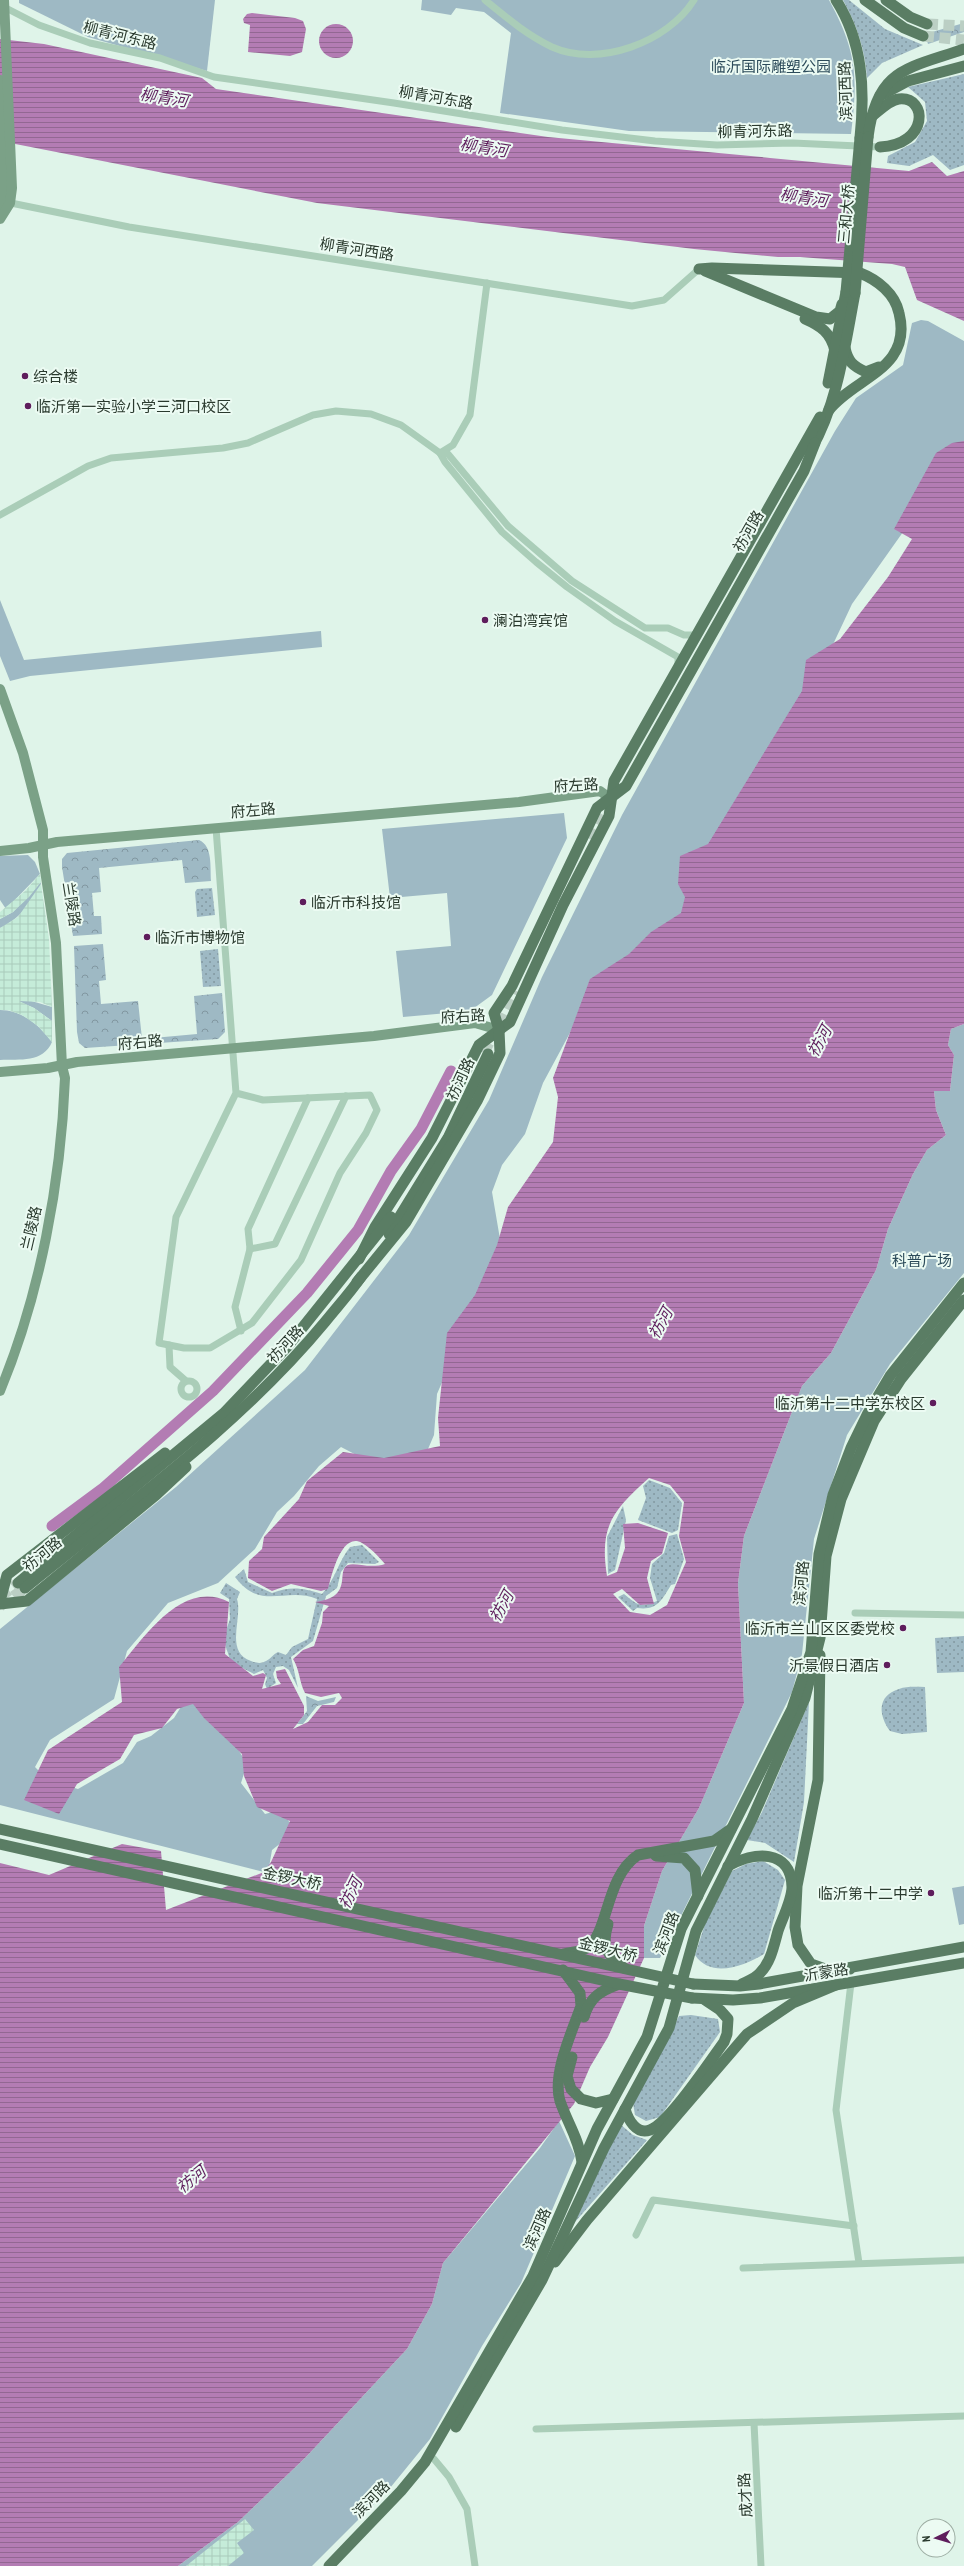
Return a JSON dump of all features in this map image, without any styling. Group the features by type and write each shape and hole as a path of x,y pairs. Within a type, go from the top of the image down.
{"main road":[{"name":"滨河西路","path":"836,0 850,28 858,50 866,117 864,138"},
{"path":"865,0 904,28 923,36"},
{"path":"886,0 910,17 926,24"},
{"path":"0,219 7,159 5,20 3,4"},
{"path":"866,117 870,95 889,71 902,64 964,41"},
{"name":"滨河西路","path":"866,117 876,99 893,77 904,70 964,49"},
{"path":"876,99 908,81 964,66"},
{"path":"0,80 7,159"},
{"path":"866,117 898,99 908,99 915,104 919,114 918,124 908,139 900,145 880,148"},
{"name":"三和大桥","path":"850,292 864,138"},
{"path":"700,270 816,318 830,319 840,311 850,292"},
{"path":"700,270 707,276 812,322 824,330 840,348 847,360 855,367 866,372 876,369 892,359"},
{"path":"357,1282 406,1222 447,1155 500,1053 499,1030 494,1013 512,986 597,808 611,799 626,786 627,769 678,665 695,635 823,415 837,401 878,373 892,359 896,350 902,323 897,301 874,278 860,273 833,271 700,270"},
{"name":"祊河路","path":"627,769 804,471 815,443 823,415 840,348 850,292"},
{"name":"祊河路","path":"627,769 823,415"},
{"name":"兰陵路","path":"0,689 32,784 43,830 42,844"},
{"name":"兰陵路","path":"0,705 18,755 42,844 49,857 62,942 68,1048 62,1066 54,1154 42,1224 20,1316 0,1375"},
{"name":"府左路","path":"0,848 519,802 600,791 611,799"},
{"path":"359,1260 375,1227 432,1138 479,1045 510,1022 562,905 609,816 611,799"},
{"name":"府左路","path":"0,851 42,844"},
{"name":"府右路","path":"0,1072 62,1066 77,1062 234,1050 374,1036 475,1023 499,1030"},
{"name":"祊河路","path":"486,1054 448,1138 357,1282 296,1357 201,1446 21,1585 217,1419 287,1347 359,1260 386,1225 422,1169 486,1054"},
{"name":"兰陵路","path":"0,1391 26,1317 48,1225 63,1126 65,1078 62,1066"},
{"name":"府右路","path":"0,1069 62,1066"},
{"name":"滨河路","path":"329,2566 401,2491 425,2462 446,2429 533,2276 582,2163 613,2099 647,2037 681,1928 792,1709 811,1652 819,1554 833,1495 851,1448 868,1413 890,1376 964,1283"},
{"name":"滨河路","path":"336,2566 406,2495 434,2459 456,2426 542,2280 604,2148 669,2028 696,1931 752,1819 800,1712 820,1638 826,1556 850,1475 874,1421 901,1379 964,1300"},
{"path":"201,1446 188,1464 156,1495 27,1602 0,1602 7,1575 191,1433 217,1419"},
{"path":"820,1638 818,1780 797,1886 795,1927 798,1944 811,1964 825,1969 850,1969"},
{"path":"563,1954 588,1947 596,1937 619,1874 629,1861 638,1855 714,1841 733,1827"},
{"name":"金锣大桥","path":"0,1829 694,1984"},
{"name":"金锣大桥","path":"0,1844 563,1970 619,1984 692,1998"},
{"path":"728,1866 743,1858 758,1855 776,1858 789,1871 792,1889 769,1961 760,1973 740,1986"},
{"path":"624,1968 608,1955 605,1947 604,1936 622,1880 631,1868 641,1859 658,1856 684,1858 694,1870 698,1896"},
{"name":"沂蒙路","path":"694,1984 740,1986 850,1969 964,1947"},
{"name":"沂蒙路","path":"692,1998 760,1998 964,1963"},
{"path":"563,1970 580,1993 581,2006 557,2085 560,2101 576,2136 582,2163"},
{"path":"613,2099 596,2103 580,2099 571,2089 567,2076 588,2004 597,1993 619,1984"},
{"path":"542,2280 587,2220 747,2034 793,2003 836,1986"},
{"path":"625,2108 634,2126 644,2131 651,2130 665,2120 724,2042 728,2034 728,2019 704,1999"}],"street":[{"path":"485,0 519,28 554,48 587,55 630,48 664,32 688,11 694,0"},
{"name":"柳青河东路","path":"3,4 39,25 90,43 160,58 214,78 394,103 489,119 655,141 717,145 793,142 880,148"},
{"name":"柳青河西路","path":"3,203 129,227 632,306 664,300 700,270"},
{"path":"440,452 453,445 470,415 476,377 477,341 487,283"},
{"path":"0,515 88,466 110,458 223,448 248,443 312,415 336,411 371,414 401,425 440,452 448,454 508,526 572,581 645,628 668,628 684,635 695,635"},
{"path":"440,452 445,462 502,532 567,587 615,621 678,657 678,665"},
{"path":"216,830 234,1050 236,1093 176,1217 159,1343 210,1348 241,1331 252,1323 301,1260 340,1173 366,1133 377,1110 370,1095 263,1100 236,1093"},
{"path":"250,1249 275,1244 346,1096"},
{"path":"241,1331 235,1306 250,1249 248,1229 308,1098"},
{"path":"169,1345 170,1367 186,1381"},
{"path":"855,1613 964,1615"},
{"path":"851,1983 836,2110 859,2263"},
{"path":"636,2235 653,2200 854,2226"},
{"path":"743,2268 964,2260"},
{"path":"536,2428 964,2416"},
{"name":"成才路","path":"754,2423 761,2566"},
{"path":"434,2459 449,2478 467,2509 475,2566"}],"green space":[{"path":"19,0 215,0 207,71 88,37 19,3"},
{"name":"临沂国际雕塑公园","path":"422,0 829,0 845,34 853,65 854,96 851,134 629,131 500,113 511,33 484,12 456,8 451,15 421,10"},
{"path":"843,0 849,0 885,29 923,45 882,63 867,78 860,38"},
{"path":"964,23 964,32 928,44 925,34"},
{"path":"964,74 964,165 950,170 933,155 909,166 887,163 888,156 915,142 927,121 925,102 908,87"},
{"path":"921,320 928,321 964,341 964,446 852,604 813,687 689,909 593,990 543,1083 525,1134 502,1165 492,1192 501,1245 437,1394 434,1435 425,1456 368,1461 341,1447 319,1466 294,1496 277,1512 255,1549 218,1583 168,1603 127,1651 114,1699 50,1740 35,1767 49,1781 78,1789 123,1763 137,1742 151,1736 174,1718 184,1702 194,1699 224,1726 247,1764 241,1783 265,1814 284,1809 291,1827 286,1839 272,1850 268,1873 0,1805 0,1629 176,1487 305,1370 409,1235 489,1100 542,977 622,815 835,431 856,398 903,365 912,323"},
{"path":"0,600 24,660 321,631 322,647 30,676 10,681 0,656"},
{"path":"564,813 567,838 492,995 470,1011 403,1017 396,951 451,946 447,893 390,898 382,829"},
{"path":"199,840 207,847 209,852 211,881 185,883 182,860 99,868 101,892 92,893 94,916 101,916 102,934 73,936 62,867 62,859 67,853"},
{"path":"28,855 35,862 40,874 6,909 0,900 0,856"},
{"path":"41,882 40,888 36,895 25,909 12,921 0,928 0,919 13,912"},
{"path":"212,888 215,915 197,917 195,892 197,889"},
{"path":"103,944 106,980 99,981 101,1004 138,1001 142,1039 197,1034 194,996 222,993 225,1032 218,1039 85,1048 79,1043 77,1032 74,946"},
{"path":"218,949 221,986 203,987 200,951"},
{"path":"28,1000 52,1007 52,1021 34,1008 18,1001"},
{"path":"0,1010 16,1013 36,1024 52,1042 48,1049 37,1057 0,1060"},
{"name":"科普广场","path":"964,1024 964,1273 890,1364 847,1435 814,1539 802,1654 792,1692 660,1958 644,1958 644,1926 662,1871 699,1808 744,1703 738,1583 744,1536 802,1386 831,1353 876,1270 888,1229 913,1174 927,1150 946,1135 936,1110 934,1091 950,1091 954,1055 948,1045 951,1029"},
{"path":"649,1480 670,1488 682,1503 678,1530 672,1533 638,1520 646,1498 643,1486"},
{"path":"623,1506 626,1520 615,1570 608,1574 607,1537"},
{"path":"677,1534 684,1559 675,1584 671,1585 662,1600 654,1606 649,1608 637,1608 633,1611 618,1597 624,1594 636,1603 642,1605 657,1601 650,1578 652,1564 664,1553 669,1536"},
{"path":"362,1545 379,1562 375,1564 348,1563 341,1572 337,1588 326,1596 313,1641 291,1657 298,1688 289,1670 283,1666 276,1667 273,1674 276,1683 267,1689 265,1684 267,1678 263,1670 254,1674 231,1662 223,1639 230,1619 229,1599 220,1593 226,1583 240,1592 237,1599 238,1615 236,1642 238,1650 243,1657 257,1663 262,1663 278,1652 286,1655 292,1647 308,1639 317,1599 295,1595 264,1596 254,1593 245,1587 235,1577 244,1569 248,1582 272,1593 285,1589 297,1589 309,1590 322,1594 330,1583 350,1547"},
{"path":"964,1636 964,1672 937,1673 935,1638"},
{"path":"925,1687 927,1732 902,1734 890,1731 886,1725 882,1713 883,1701 886,1696 902,1688"},
{"path":"306,1696 318,1701 336,1697 334,1702 317,1706 303,1724 297,1724 307,1711"},
{"path":"809,1702 804,1802 794,1862 765,1843 747,1840 762,1812"},
{"path":"763,1861 778,1870 785,1880 764,1954 738,1966 728,1968 710,1967 695,1955 705,1924 732,1871 746,1864"},
{"path":"964,1886 964,1924 959,1925 952,1888"},
{"path":"691,2015 718,2019 720,2032 660,2117 646,2121 635,2115 633,2103 679,2016"},
{"path":"559,2121 575,2156 521,2283 482,2346 430,2439 390,2488 312,2566 178,2566 238,2522 306,2457 407,2349 432,2304 443,2263 540,2148"},
{"path":"620,2124 633,2135 647,2140 575,2222"}],"shaded area":[{"path":"40,874 41,882 29,897 13,912 0,919 0,912 25,891"},
{"path":"41,884 49,939 52,1007 40,1002 19,1001 34,1008 52,1021 52,1042 38,1026 22,1015 8,1010 0,1010 0,928 18,917"},
{"path":"245,2519 254,2530 237,2543 244,2553 228,2566 186,2566"}],"water":[{"path":"252,13 295,18 303,21 306,29 302,52 290,56 248,52 250,25 244,23 243,19 247,14"},
{"path":"336,24 348,29 353,41 348,53 336,58 324,53 319,41 324,29"},
{"name":"柳青河","path":"0,39 44,44 202,78 216,89 548,137 909,171 932,162 947,176 964,171 964,321 917,300 905,267 892,264 800,257 778,257 694,249 317,203 0,141"},
{"name":"祊河","path":"964,441 964,1024 951,1029 948,1045 954,1055 950,1091 934,1091 936,1110 946,1135 927,1150 913,1174 888,1229 876,1270 831,1353 802,1386 744,1536 738,1583 744,1703 699,1808 662,1871 644,1926 644,1958 608,2037 590,2067 574,2104 443,2263 432,2304 407,2349 306,2457 238,2522 178,2566 0,2566 0,1863 49,1875 122,1844 161,1851 166,1910 264,1872 271,1862 290,1821 257,1807 244,1776 242,1754 204,1718 193,1704 177,1709 162,1728 134,1735 120,1759 77,1784 59,1814 24,1800 48,1750 122,1702 119,1667 140,1641 166,1614 181,1604 196,1598 212,1597 229,1602 225,1654 253,1676 263,1673 266,1675 262,1689 281,1684 277,1678 276,1671 285,1669 304,1706 304,1715 293,1729 308,1722 322,1705 335,1705 342,1698 339,1693 321,1697 305,1693 293,1659 303,1650 314,1646 322,1623 323,1612 329,1606 315,1602 327,1599 335,1595 340,1590 344,1568 351,1564 374,1566 385,1564 369,1548 362,1543 355,1541 348,1544 338,1557 328,1589 321,1591 291,1584 272,1591 248,1578 249,1561 262,1549 264,1537 299,1499 307,1481 343,1452 384,1458 440,1446 438,1418 447,1333 475,1295 497,1245 508,1207 553,1142 558,1097 553,1078 590,979 629,954 651,932 681,913 685,897 678,884 680,856 708,844 802,691 806,660 840,639 888,577 912,539 894,529 936,453 952,443","holes":["649,1478 670,1485 684,1502 679,1536 686,1562 667,1605 650,1615 630,1612 613,1594 622,1589 640,1605 654,1604 647,1578 651,1561 662,1554 668,1533 638,1523 623,1524 625,1548 617,1572 607,1576 605,1559 607,1531 618,1510 626,1500"]}],"waterway":[{"path":"52,1526 102,1489 213,1391 307,1293 358,1230 391,1171 421,1129 451,1071"}],"tunnel":[{"path":"927,24 964,26"},
{"path":"923,36 964,40"},
{"path":"588,838 609,798"},
{"path":"484,1053 514,990"},
{"path":"0,1597 18,1583"},
{"path":"0,1606 25,1588"}],"place":[{"name":"综合楼","path":"25,376"},
{"name":"临沂第一实验小学三河口校区","path":"28,406"},
{"name":"澜泊湾宾馆","path":"485,620"},
{"name":"临沂市科技馆","path":"303,902"},
{"name":"临沂市博物馆","path":"147,937"},
{"name":"临沂第十二中学东校区","path":"933,1403"},
{"name":"临沂市兰山区区委党校","path":"903,1628"},
{"name":"沂景假日酒店","path":"887,1665"},
{"name":"临沂第十二中学","path":"931,1893"}]}
